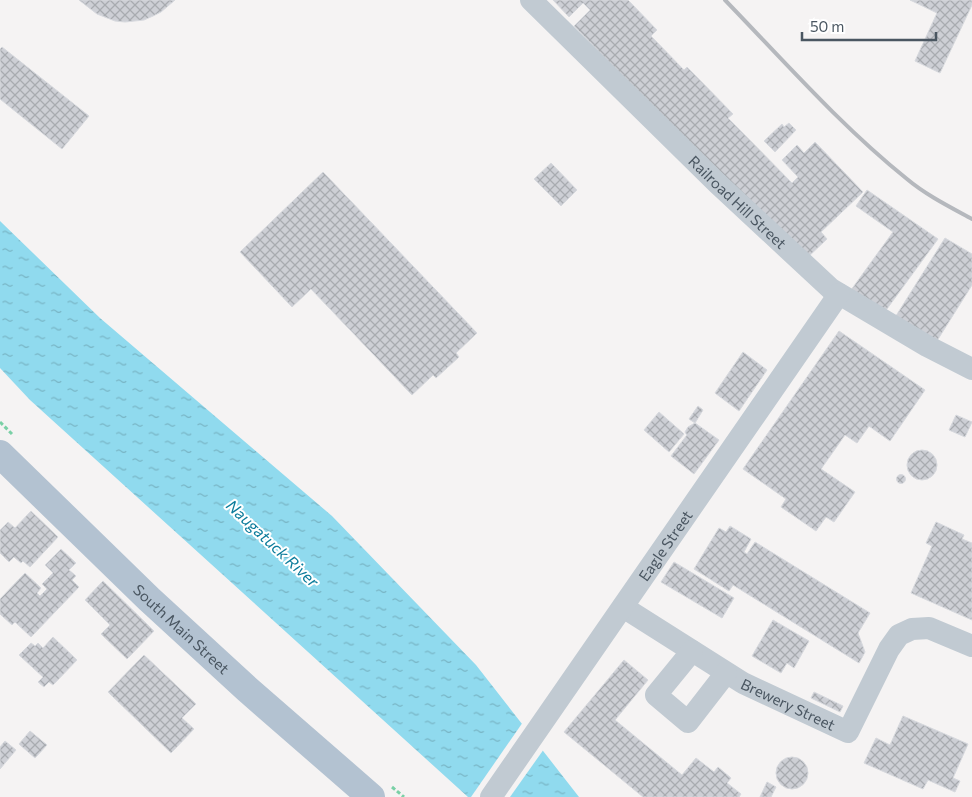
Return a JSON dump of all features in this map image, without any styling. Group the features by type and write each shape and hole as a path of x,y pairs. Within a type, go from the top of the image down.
{"main road":[{"name":"South Main Street","path":"0,454 149,599 247,690 370,797"}],"street":[{"name":"Railroad Hill Street","path":"531,0 717,184 831,289 926,346 972,369"},
{"name":"Eagle Street","path":"491,797 839,294"},
{"name":"Brewery Street","path":"622,607 743,683 848,732 889,649 899,634 912,629 929,628 972,646"},
{"path":"692,651 656,695 688,722 726,673"}],"water":[{"name":"Naugatuck River","path":"0,221 100,318 332,516 476,665 579,797 468,797 30,400 0,368"}],"pier":[{"path":"523,722 544,749 510,797 471,797"}],"building":[{"path":"79,0 175,0 161,12 144,20 125,22 115,21 97,14"},
{"path":"553,0 628,0 657,30 651,36 684,70 687,67 733,114 728,118 792,183 798,177 782,160 797,145 804,153 815,142 863,192 821,232 827,239 807,258 764,222 574,26 590,10 583,3 569,17"},
{"path":"910,0 972,0 972,5 940,73 915,61 937,13"},
{"path":"2,47 89,116 62,149 0,99 0,49"},
{"path":"789,123 796,130 775,152 764,141 782,124 784,127"},
{"path":"551,163 577,190 561,206 534,179"},
{"path":"323,172 477,333 456,353 459,357 436,378 433,375 412,395 311,289 292,307 240,252"},
{"path":"867,190 938,239 884,313 851,290 893,232 856,206"},
{"path":"945,238 972,254 972,285 935,344 894,319"},
{"path":"839,331 925,390 890,441 869,426 857,443 845,435 821,469 855,492 834,522 826,517 816,531 781,507 786,499 743,469"},
{"path":"743,352 767,370 739,411 715,393"},
{"path":"698,406 703,410 695,423 689,419"},
{"path":"659,412 684,434 669,452 644,430"},
{"path":"956,415 972,422 965,437 949,430"},
{"path":"695,423 719,440 694,474 671,456 687,435 685,432 688,427"},
{"path":"922,450 928,451 936,459 936,471 928,479 922,480 916,479 908,471 907,465 908,459 916,451"},
{"path":"901,474 906,479 901,484 896,479"},
{"path":"31,511 58,537 30,567 14,557 9,562 0,553 0,530 8,522 15,528"},
{"path":"936,522 964,535 962,539 972,543 972,620 911,593 932,546 926,543"},
{"path":"730,526 751,539 744,552 747,554 755,542 870,613 858,633 865,652 859,663 733,585 729,591 694,569 719,528 726,532"},
{"path":"61,549 76,563 69,570 76,576 72,580 79,587 31,637 15,622 12,625 0,614 0,599 25,573 41,588 37,593 40,596 47,589 42,584 53,573 45,565"},
{"path":"674,562 734,598 722,618 661,582"},
{"path":"103,581 154,631 127,659 101,634 110,625 85,600"},
{"path":"773,620 809,641 794,668 787,663 781,673 752,656"},
{"path":"53,637 77,660 53,685 49,682 44,687 38,682 43,677 19,655 31,643 35,646 38,643 43,648"},
{"path":"144,655 196,704 182,718 194,729 171,753 108,692"},
{"path":"624,660 648,680 615,720 682,775 696,758 714,772 718,767 731,778 727,783 741,794 739,797 643,797 564,732"},
{"path":"814,692 843,706 840,712 811,698"},
{"path":"903,716 968,744 953,778 960,781 955,792 928,780 923,789 864,763 876,738 890,745"},
{"path":"30,731 47,745 35,758 19,744"},
{"path":"5,741 16,750 0,769 0,747"},
{"path":"792,757 804,761 808,773 804,785 792,789 780,785 776,773 780,761"},
{"path":"767,782 776,787 771,797 760,797"}],"railway":[{"path":"725,0 813,92 883,159 922,190 972,219"}]}
